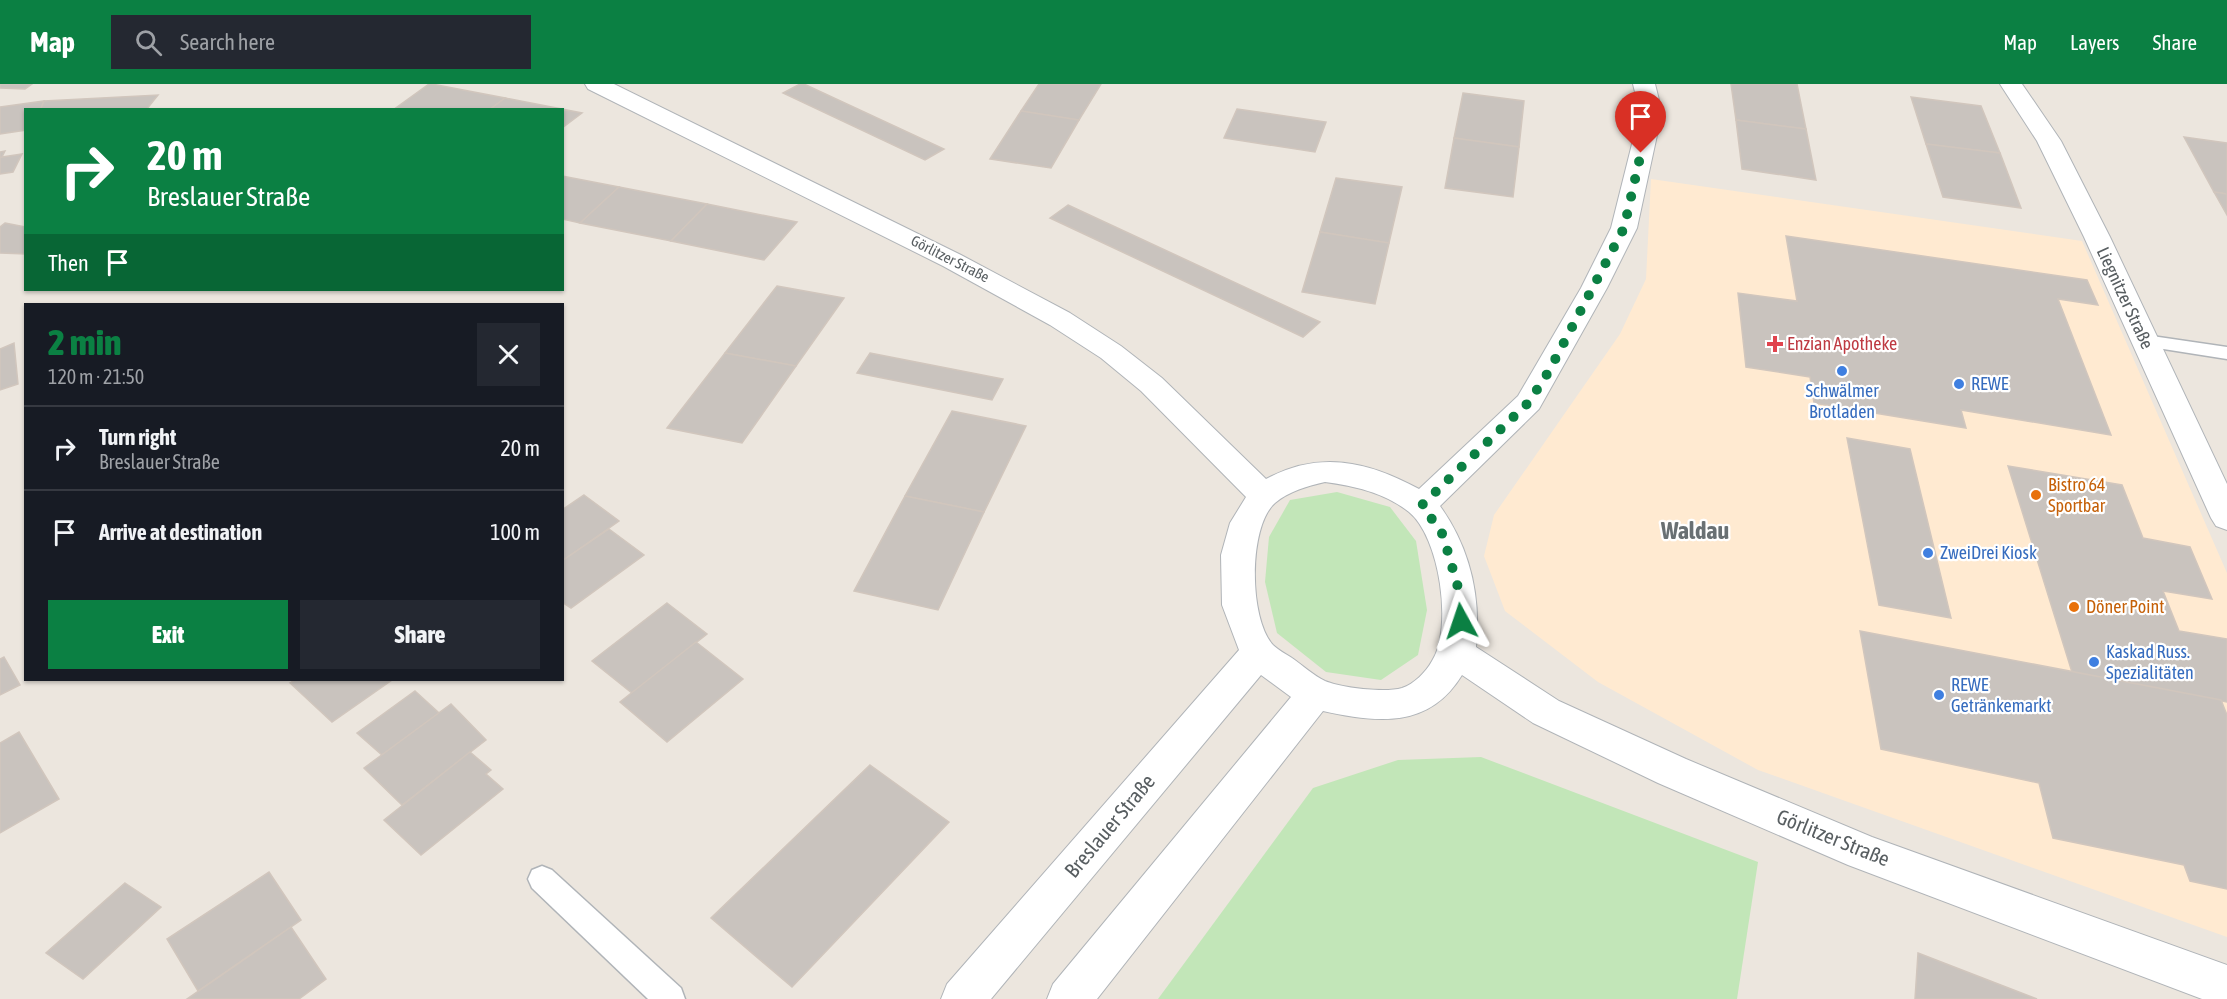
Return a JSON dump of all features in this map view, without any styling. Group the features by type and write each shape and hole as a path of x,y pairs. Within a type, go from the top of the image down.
{"street":[{"name":"Görlitzer Straße","path":"596,84 722,144 965,266 1065,322 1113,353 1166,398 1263,495"},
{"path":"1422,505 1529,402 1594,288 1624,228 1651,112 1644,84"},
{"name":"Liegnitzer Straße","path":"2011,84 2049,141 2227,518"},
{"path":"1325,471 1351,474 1383,483 1422,505 1443,535 1459,591 1461,621 1457,653 1438,683 1408,703 1361,704 1315,694 1258,653 1239,605 1238,555 1246,523 1263,495 1295,477 1325,471"},
{"name":"Breslauer Straße","path":"963,999 1258,653"},
{"name":"Görlitzer Straße","path":"1457,653 1546,712 1672,771 1862,852 2227,987"},
{"path":"1069,999 1315,694"}],"lane":[{"path":"2145,341 2227,353"},
{"path":"542,879 670,999"}],"shaded area":[{"path":"1651,179 2082,241 2227,573 2227,937 1758,770 1598,682 1505,611 1484,556 1494,515 1620,334 1646,279"}],"green space":[{"path":"1337,492 1390,507 1416,541 1427,610 1418,655 1381,680 1326,672 1277,633 1265,582 1269,537 1290,500"},
{"path":"1481,757 1758,862 1737,999 1158,999 1313,788 1398,760"}],"building":[{"path":"0,84 32,84 25,89 0,88"},
{"path":"429,84 505,98 492,108 396,108"},
{"path":"800,84 944,149 925,160 783,93"},
{"path":"1039,84 1101,84 1079,120 1021,111"},
{"path":"1731,84 1797,84 1806,129 1736,120"},
{"path":"1463,93 1524,101 1519,147 1454,138"},
{"path":"158,95 148,108 41,108 44,101"},
{"path":"1911,97 1981,106 2000,153 1926,144"},
{"path":"505,98 556,108 492,108"},
{"path":"44,101 41,108 24,108 24,130 0,134 0,107"},
{"path":"564,109 582,113 564,126"},
{"path":"1237,109 1326,122 1315,152 1224,138"},
{"path":"1021,111 1079,120 1051,168 990,159"},
{"path":"1736,120 1806,129 1816,180 1742,169"},
{"path":"2184,137 2227,143 2227,194 2214,192"},
{"path":"1454,138 1519,147 1513,197 1445,188"},
{"path":"1926,144 2000,153 2021,208 1943,197"},
{"path":"5,151 2,157 22,154 13,172 0,174 0,152"},
{"path":"564,176 619,187 580,223 564,219"},
{"path":"1336,178 1402,187 1389,243 1320,232"},
{"path":"619,187 707,204 671,241 580,223"},
{"path":"2214,192 2227,194 2227,215"},
{"path":"707,204 797,222 764,260 671,241"},
{"path":"1068,205 1320,322 1303,337 1050,218"},
{"path":"5,223 24,227 24,254 0,253 0,227"},
{"path":"1320,232 1389,243 1375,304 1302,292"},
{"path":"1786,236 2087,280 2098,305 2058,299 2111,435 1961,410 1966,428 1814,403 1810,377 1746,367 1738,293 1797,301"},
{"path":"777,286 844,298 796,366 725,353"},
{"path":"14,343 18,384 0,390 0,349"},
{"path":"725,353 796,366 742,443 667,428"},
{"path":"870,353 1003,379 992,400 857,373"},
{"path":"952,411 1026,426 984,512 905,496"},
{"path":"1847,438 1910,449 1951,618 1879,605"},
{"path":"2008,466 2122,485 2143,538 2190,547 2212,599 2163,591 2179,631 2227,639 2227,702 2072,672"},
{"path":"584,495 619,521 564,560 564,509"},
{"path":"905,496 984,512 938,610 854,591"},
{"path":"609,529 644,555 571,608 564,603 564,560"},
{"path":"667,603 707,634 632,693 592,661"},
{"path":"1860,631 2221,700 2227,715 2227,889 2190,881 2184,865 2053,838 2039,783 1881,749"},
{"path":"696,642 743,679 667,742 620,702"},
{"path":"4,657 20,685 0,695 0,659"},
{"path":"293,681 391,681 332,722 290,683"},
{"path":"415,691 439,713 382,755 357,733"},
{"path":"451,704 486,740 402,805 364,768"},
{"path":"19,732 59,799 0,833 0,743"},
{"path":"470,752 491,770 486,774 503,789 421,855 384,820"},
{"path":"870,765 949,822 792,987 711,918"},
{"path":"269,872 301,920 198,991 167,939"},
{"path":"125,883 161,907 83,979 46,953"},
{"path":"291,927 326,979 299,999 187,999"},
{"path":"1918,953 2037,999 1915,999"}],"place":[{"name":"Enzian Apotheke","path":"1775,344"},
{"name":"Schwälmer Brotladen","path":"1842,371"},
{"name":"REWE","path":"1959,384"},
{"name":"Bistro 64 Sportbar","path":"2036,495"},
{"name":"ZweiDrei Kiosk","path":"1928,553"},
{"name":"Döner Point","path":"2074,607"},
{"name":"Kaskad Russ. Spezialitäten","path":"2094,662"},
{"name":"REWE Getränkemarkt","path":"1939,695"}],"district":[{"name":"Waldau","path":"1695,531"}],"route":[{"path":"1461,621 1459,591 1443,535 1422,505 1529,402 1549,371 1624,228 1641,153"}]}
